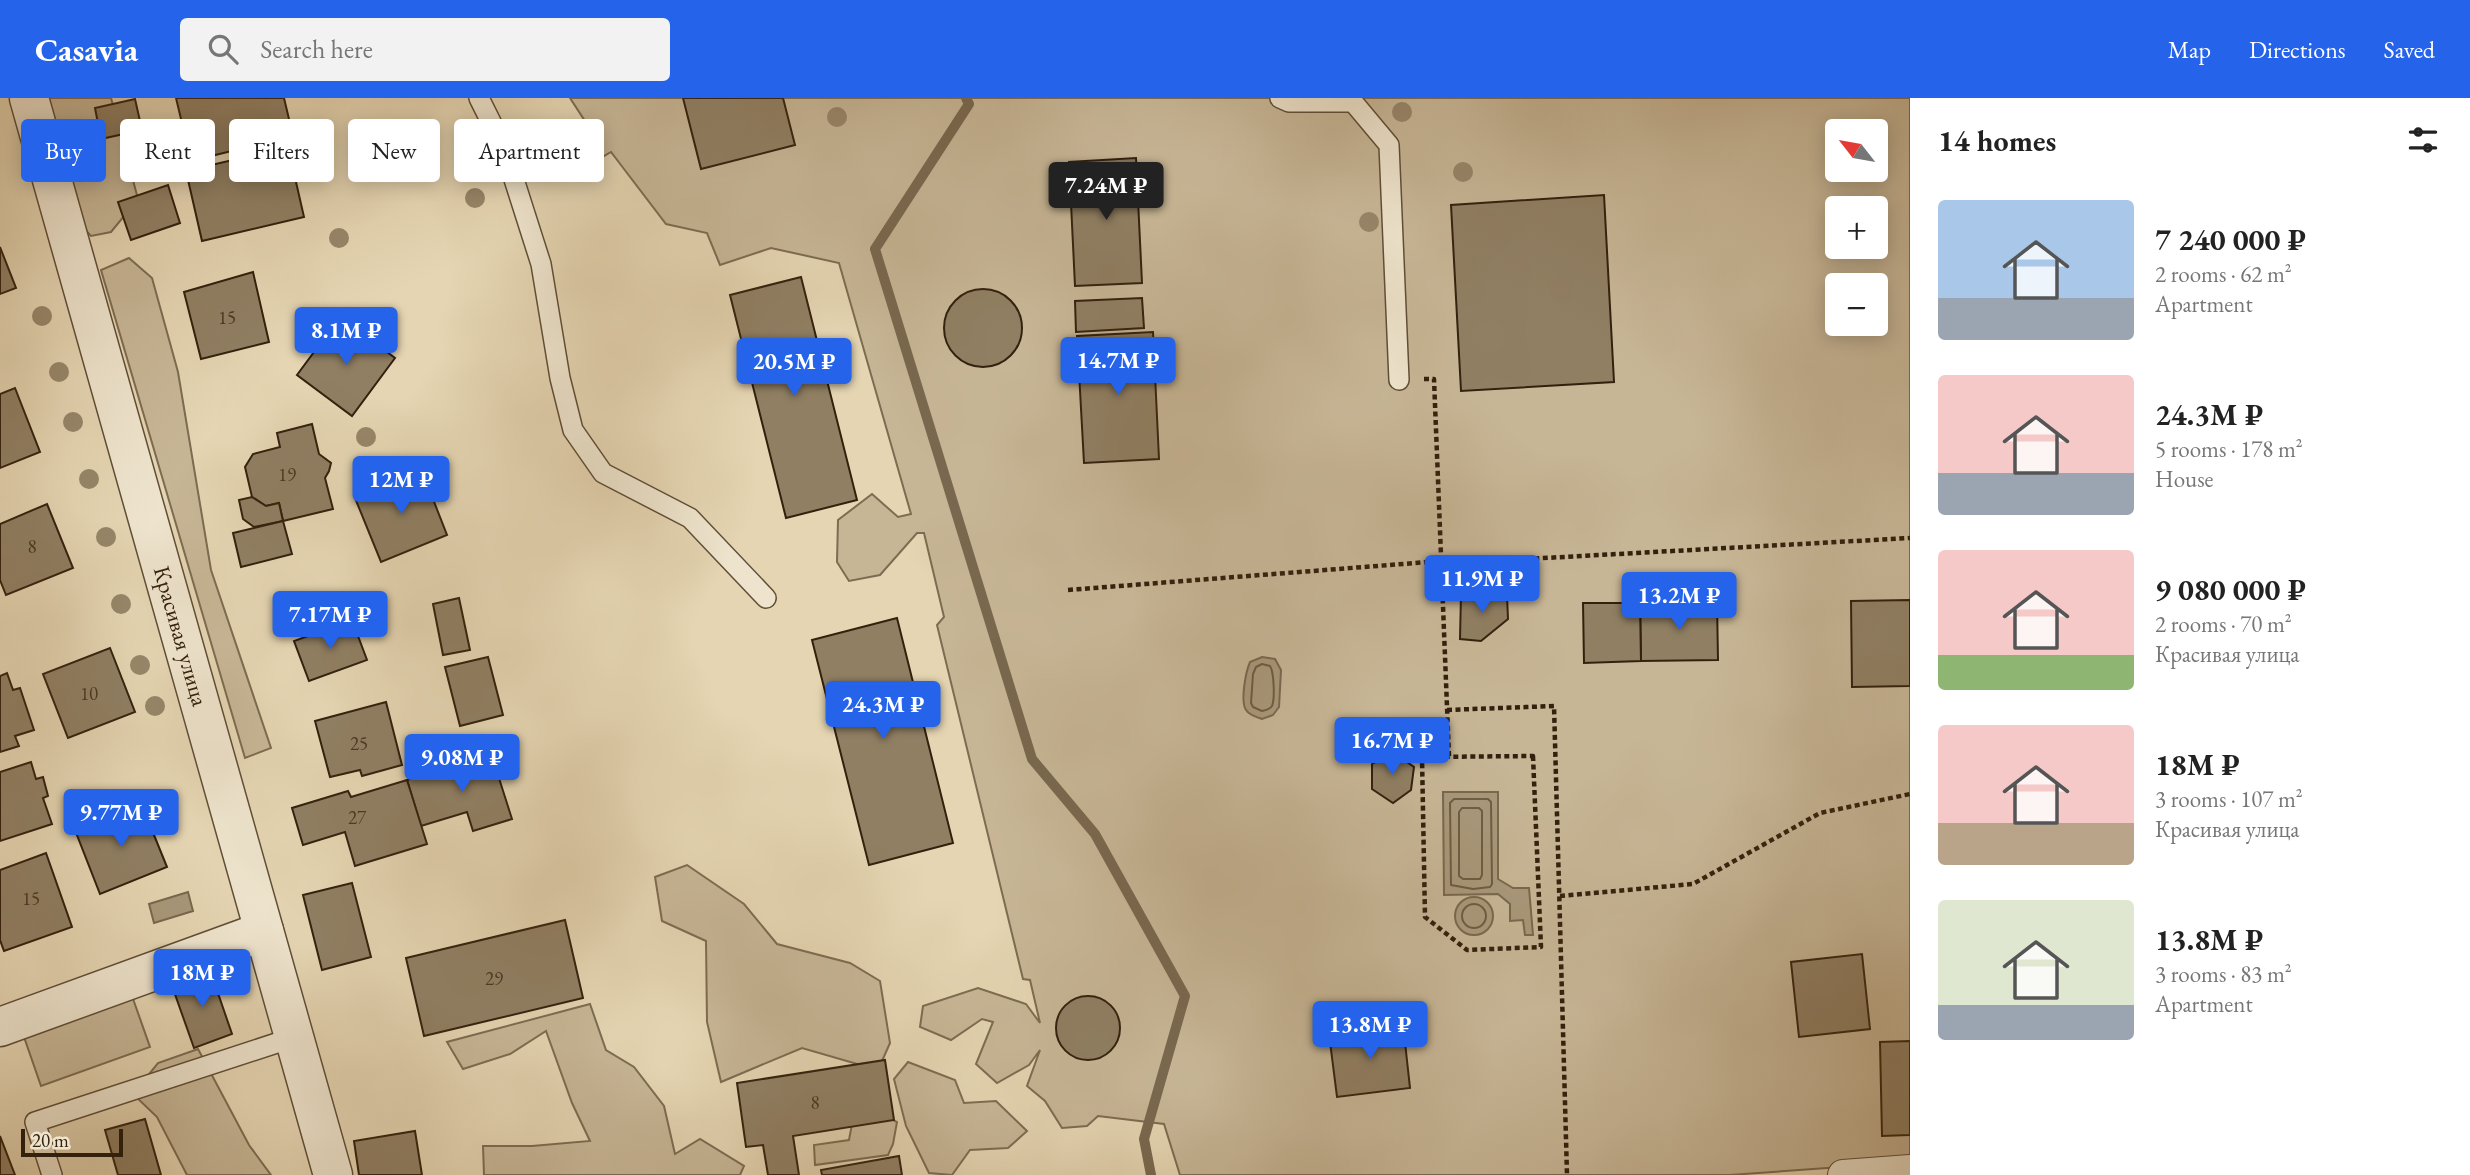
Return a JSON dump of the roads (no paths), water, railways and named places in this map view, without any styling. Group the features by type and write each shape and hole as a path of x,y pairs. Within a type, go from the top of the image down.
{"street":[{"name":"Красивая улица","path":"29,98 333,1175"},
{"path":"0,1027 264,931"},
{"path":"1843,1175 1910,1170"}],"lane":[{"path":"479,98 504,148 541,264 560,378 573,430 603,473 690,518 766,598"},
{"path":"1280,98 1289,102 1352,100 1389,145 1399,380"},
{"path":"51,1175 35,1122 295,1037"}],"water":[{"path":"1262,657 1275,659 1281,670 1279,707 1273,715 1262,719 1247,712 1244,693 1250,662"},
{"path":"1443,792 1498,792 1498,879 1513,888 1529,888 1533,935 1525,935 1523,920 1510,921 1510,904 1498,894 1444,895"},
{"path":"188,892 193,911 154,923 149,904"},
{"path":"1474,897 1487,903 1493,916 1487,929 1474,935 1461,929 1455,916 1461,903"}],"waterway":[{"path":"966,98 969,104 875,249 1032,759 1095,834 1185,996 1144,1139 1151,1175"}]}
